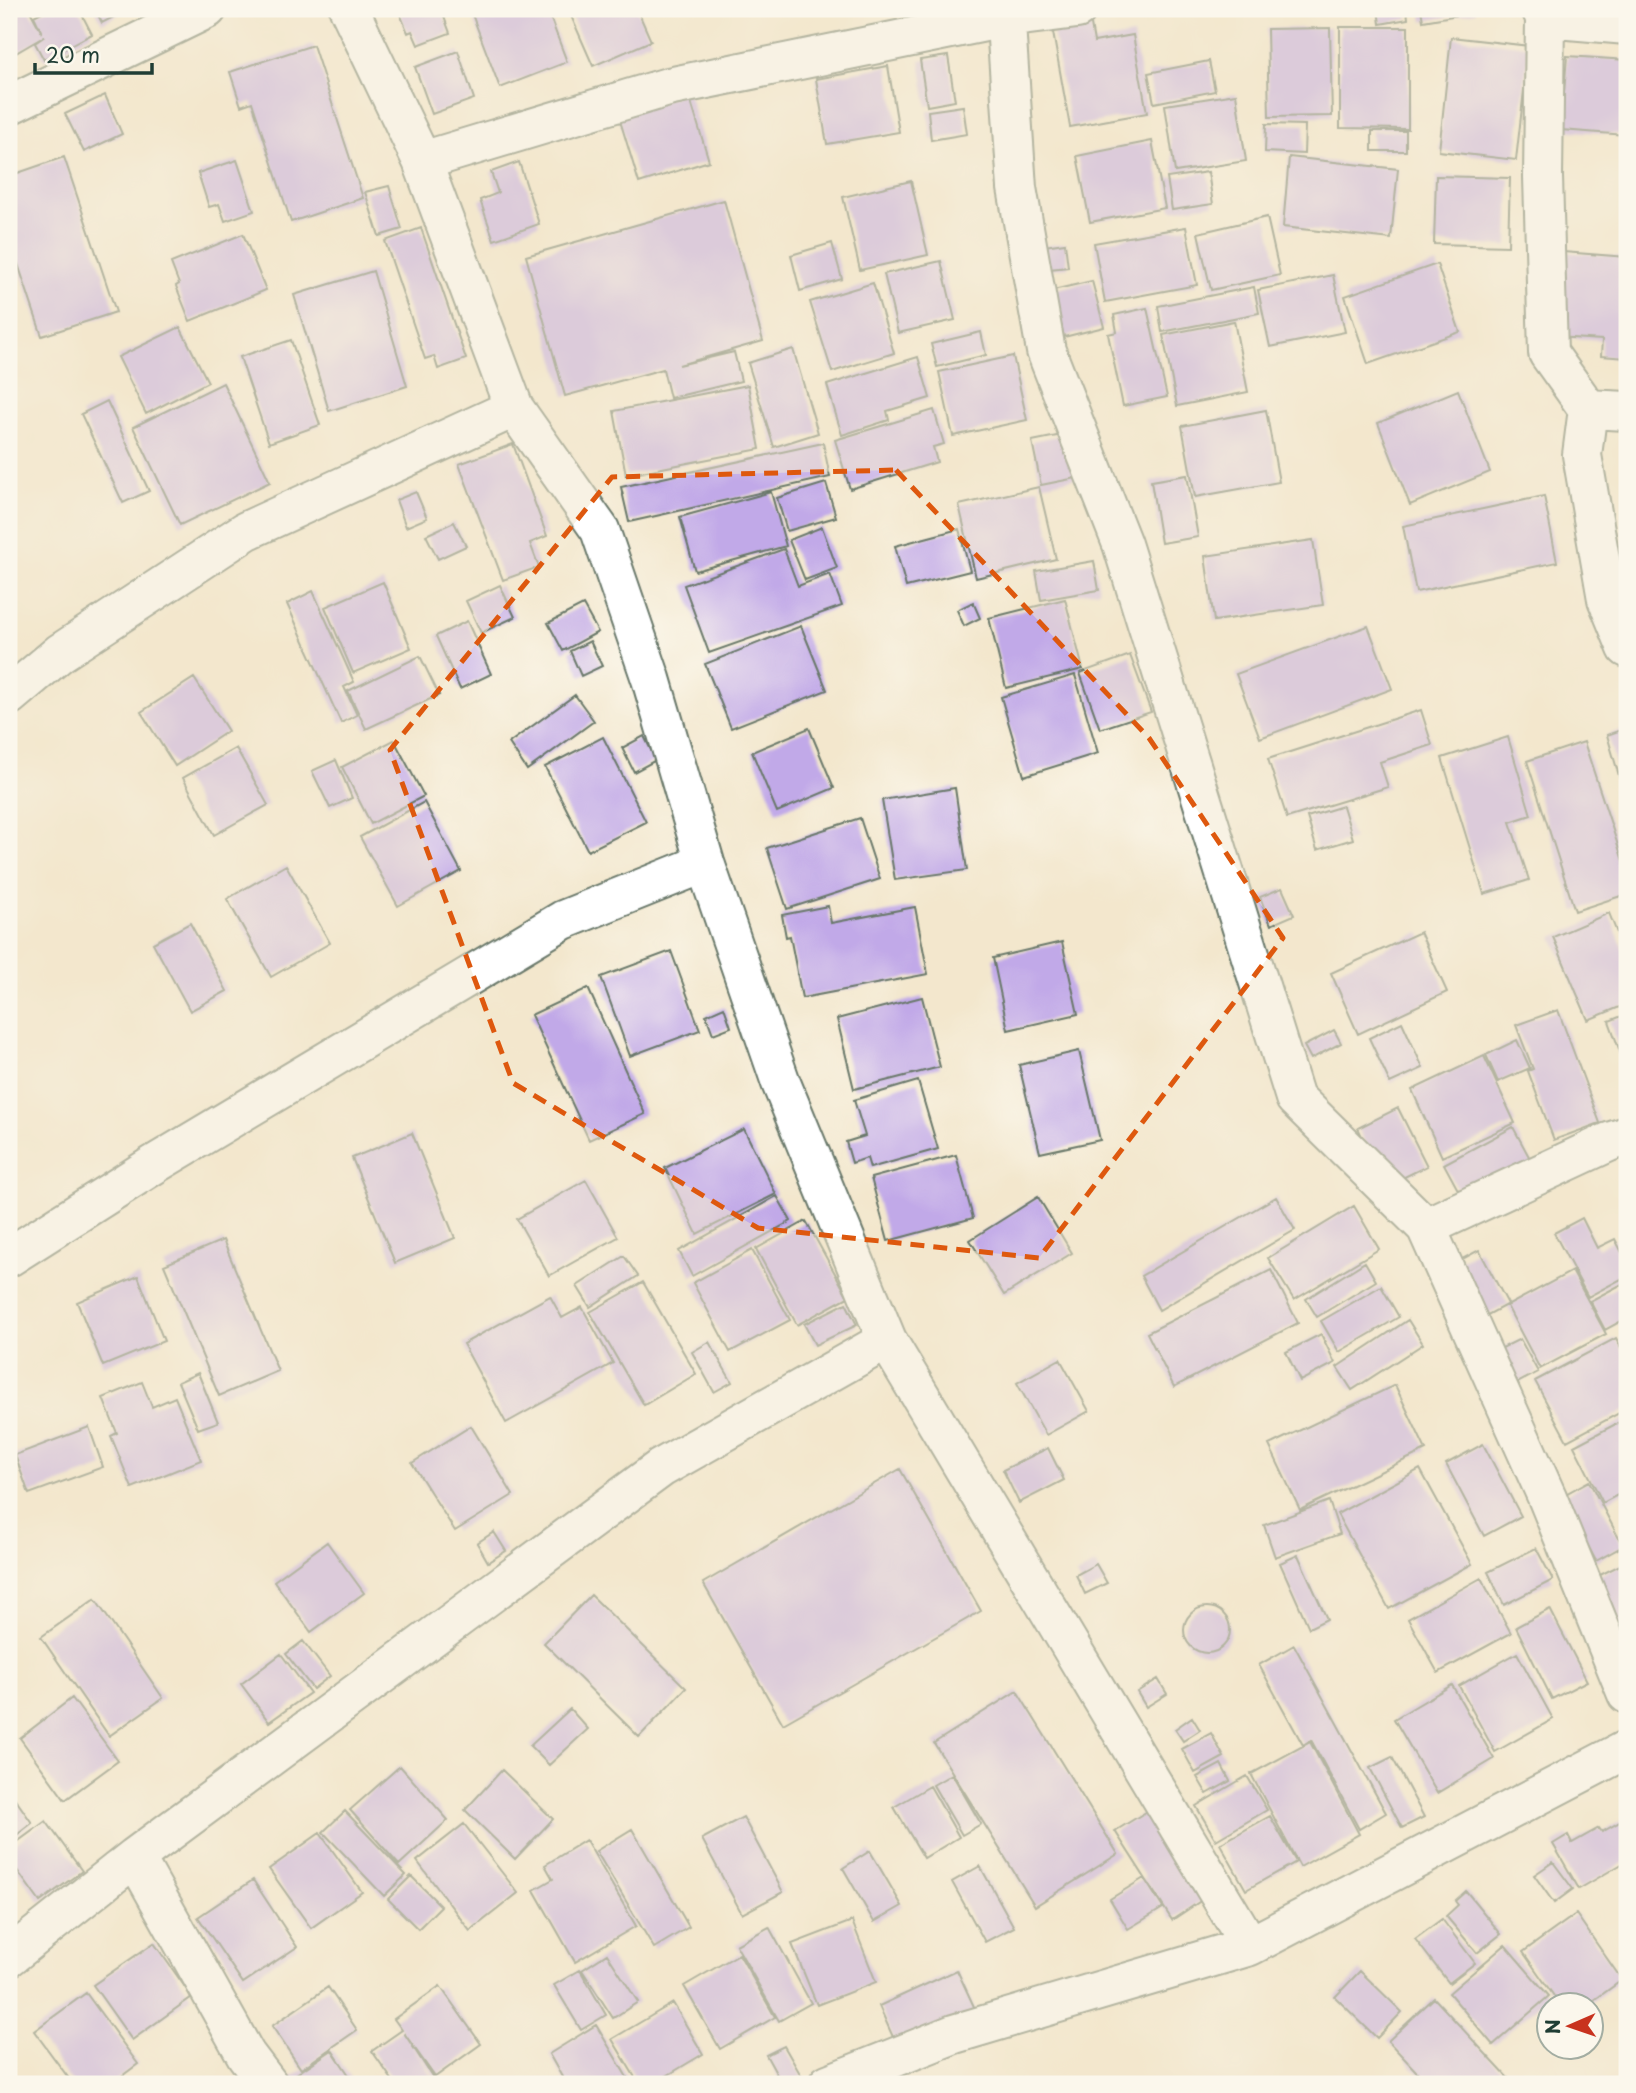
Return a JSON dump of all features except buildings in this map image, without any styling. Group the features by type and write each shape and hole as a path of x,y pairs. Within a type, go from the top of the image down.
{"street":[{"path":"9,105 207,9"},
{"path":"349,9 422,161 514,408 600,530 651,679 705,863 781,1083 887,1340 1250,1946"},
{"path":"422,161 667,87 1005,13 1077,9"},
{"path":"1005,13 1017,188 1046,351 1122,544 1295,1098 1426,1227 1548,1497 1627,1694"},
{"path":"1627,25 1543,14 1543,177 1548,353 1588,409 1582,455 1607,599 1627,648"},
{"path":"9,696 60,653 246,531 514,408"},
{"path":"1588,409 1627,411"},
{"path":"9,1257 155,1164 563,920 705,863"},
{"path":"1426,1227 1627,1136"},
{"path":"9,1957 135,1857 661,1468 887,1340"},
{"path":"828,2084 954,2034 1250,1946 1627,1749"},
{"path":"135,1857 246,2055 268,2084"}],"highlighted area":[{"path":"896,470 1149,738 1283,938 1039,1258 758,1228 513,1083 390,750 612,477"}]}
